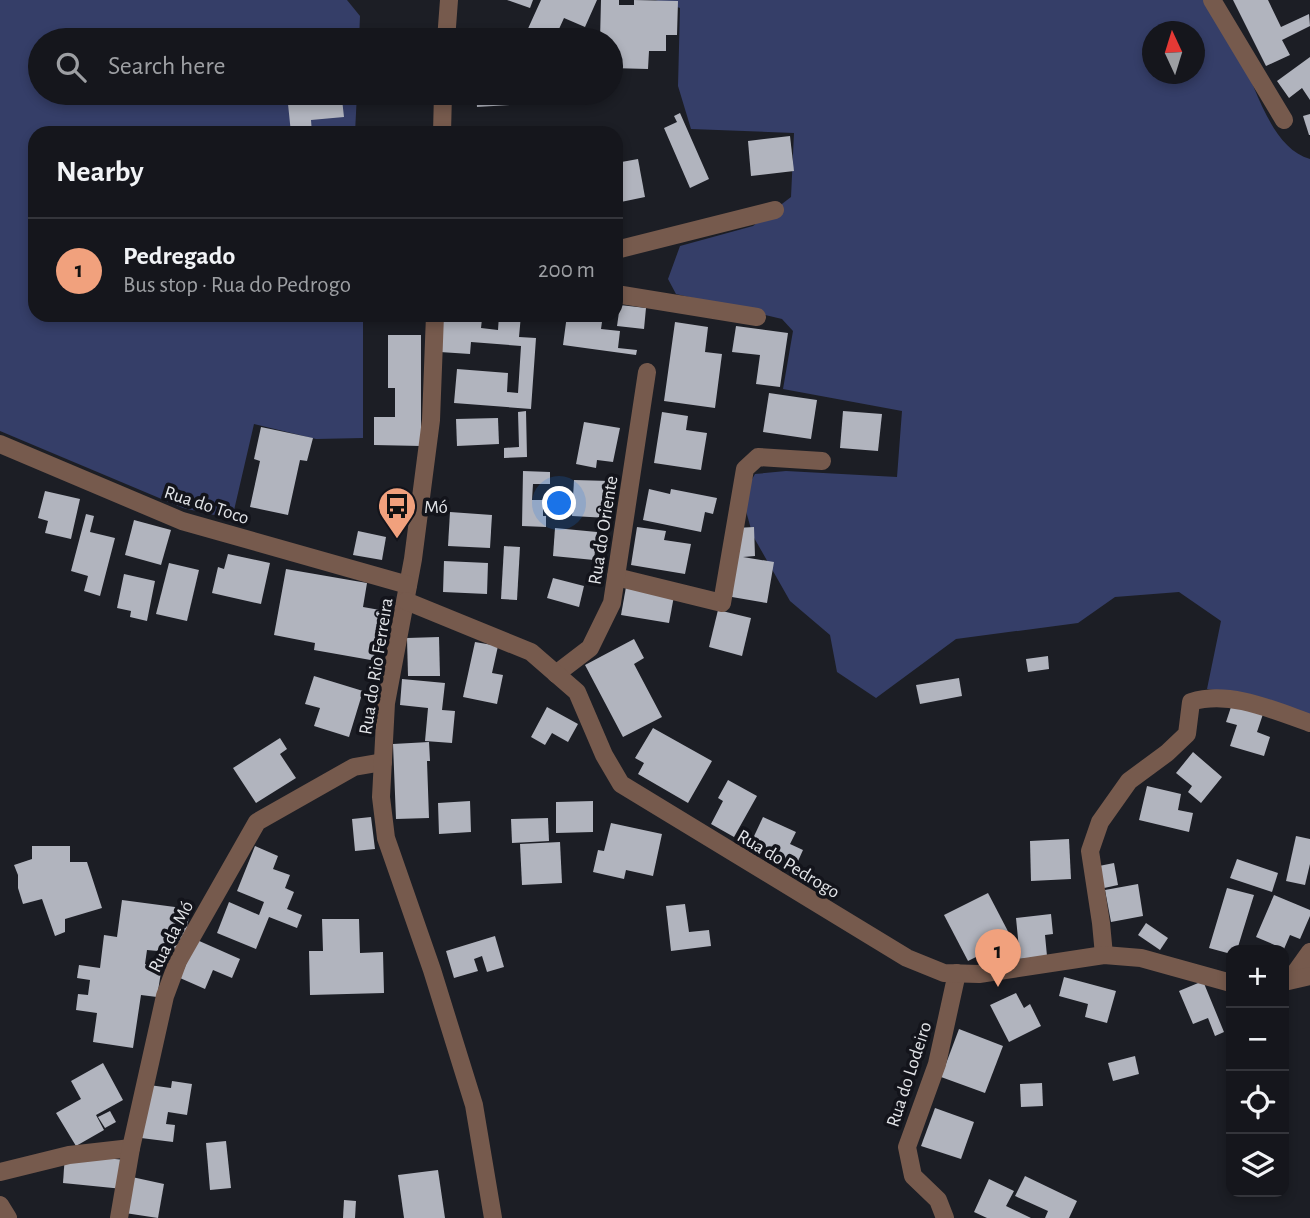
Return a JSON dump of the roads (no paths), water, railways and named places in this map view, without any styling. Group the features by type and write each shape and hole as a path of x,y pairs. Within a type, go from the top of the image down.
{"street":[{"path":"447,28 449,0"},
{"path":"1212,0 1284,120"},
{"path":"442,126 443,105"},
{"path":"623,248 775,210"},
{"path":"623,296 757,317"},
{"name":"Rua do Rio Ferreira","path":"435,322 430,420 407,593 387,703 381,797 386,838 432,970 474,1105 493,1218"},
{"name":"Rua do Oriente","path":"556,674 590,648 612,603 647,372"},
{"name":"Rua do Toco","path":"0,444 182,521 407,593"},
{"path":"616,578 722,603 744,469 758,457 822,461"},
{"name":"Rua do Pedrogo","path":"407,593 531,652 577,692 604,755 621,784 907,958 944,973 979,974 1104,955 1141,958 1226,983"},
{"path":"1104,955 1090,851 1100,822 1129,782 1187,734 1191,702 1209,696 1258,705 1310,723"},
{"name":"Rua da Mó","path":"119,1218 131,1148 165,996 178,961 257,822 354,767 383,762"},
{"path":"1289,979 1310,953"},
{"name":"Rua do Lodeiro","path":"945,1218 938,1200 913,1176 907,1147 937,1064 957,973"},
{"path":"1289,981 1310,976"},
{"path":"0,1172 69,1155 131,1148"},
{"path":"0,1205 8,1218"}],"place":[{"name":"Mó","path":"397,540"},
{"name":"Pedregado","path":"998,987"}]}
